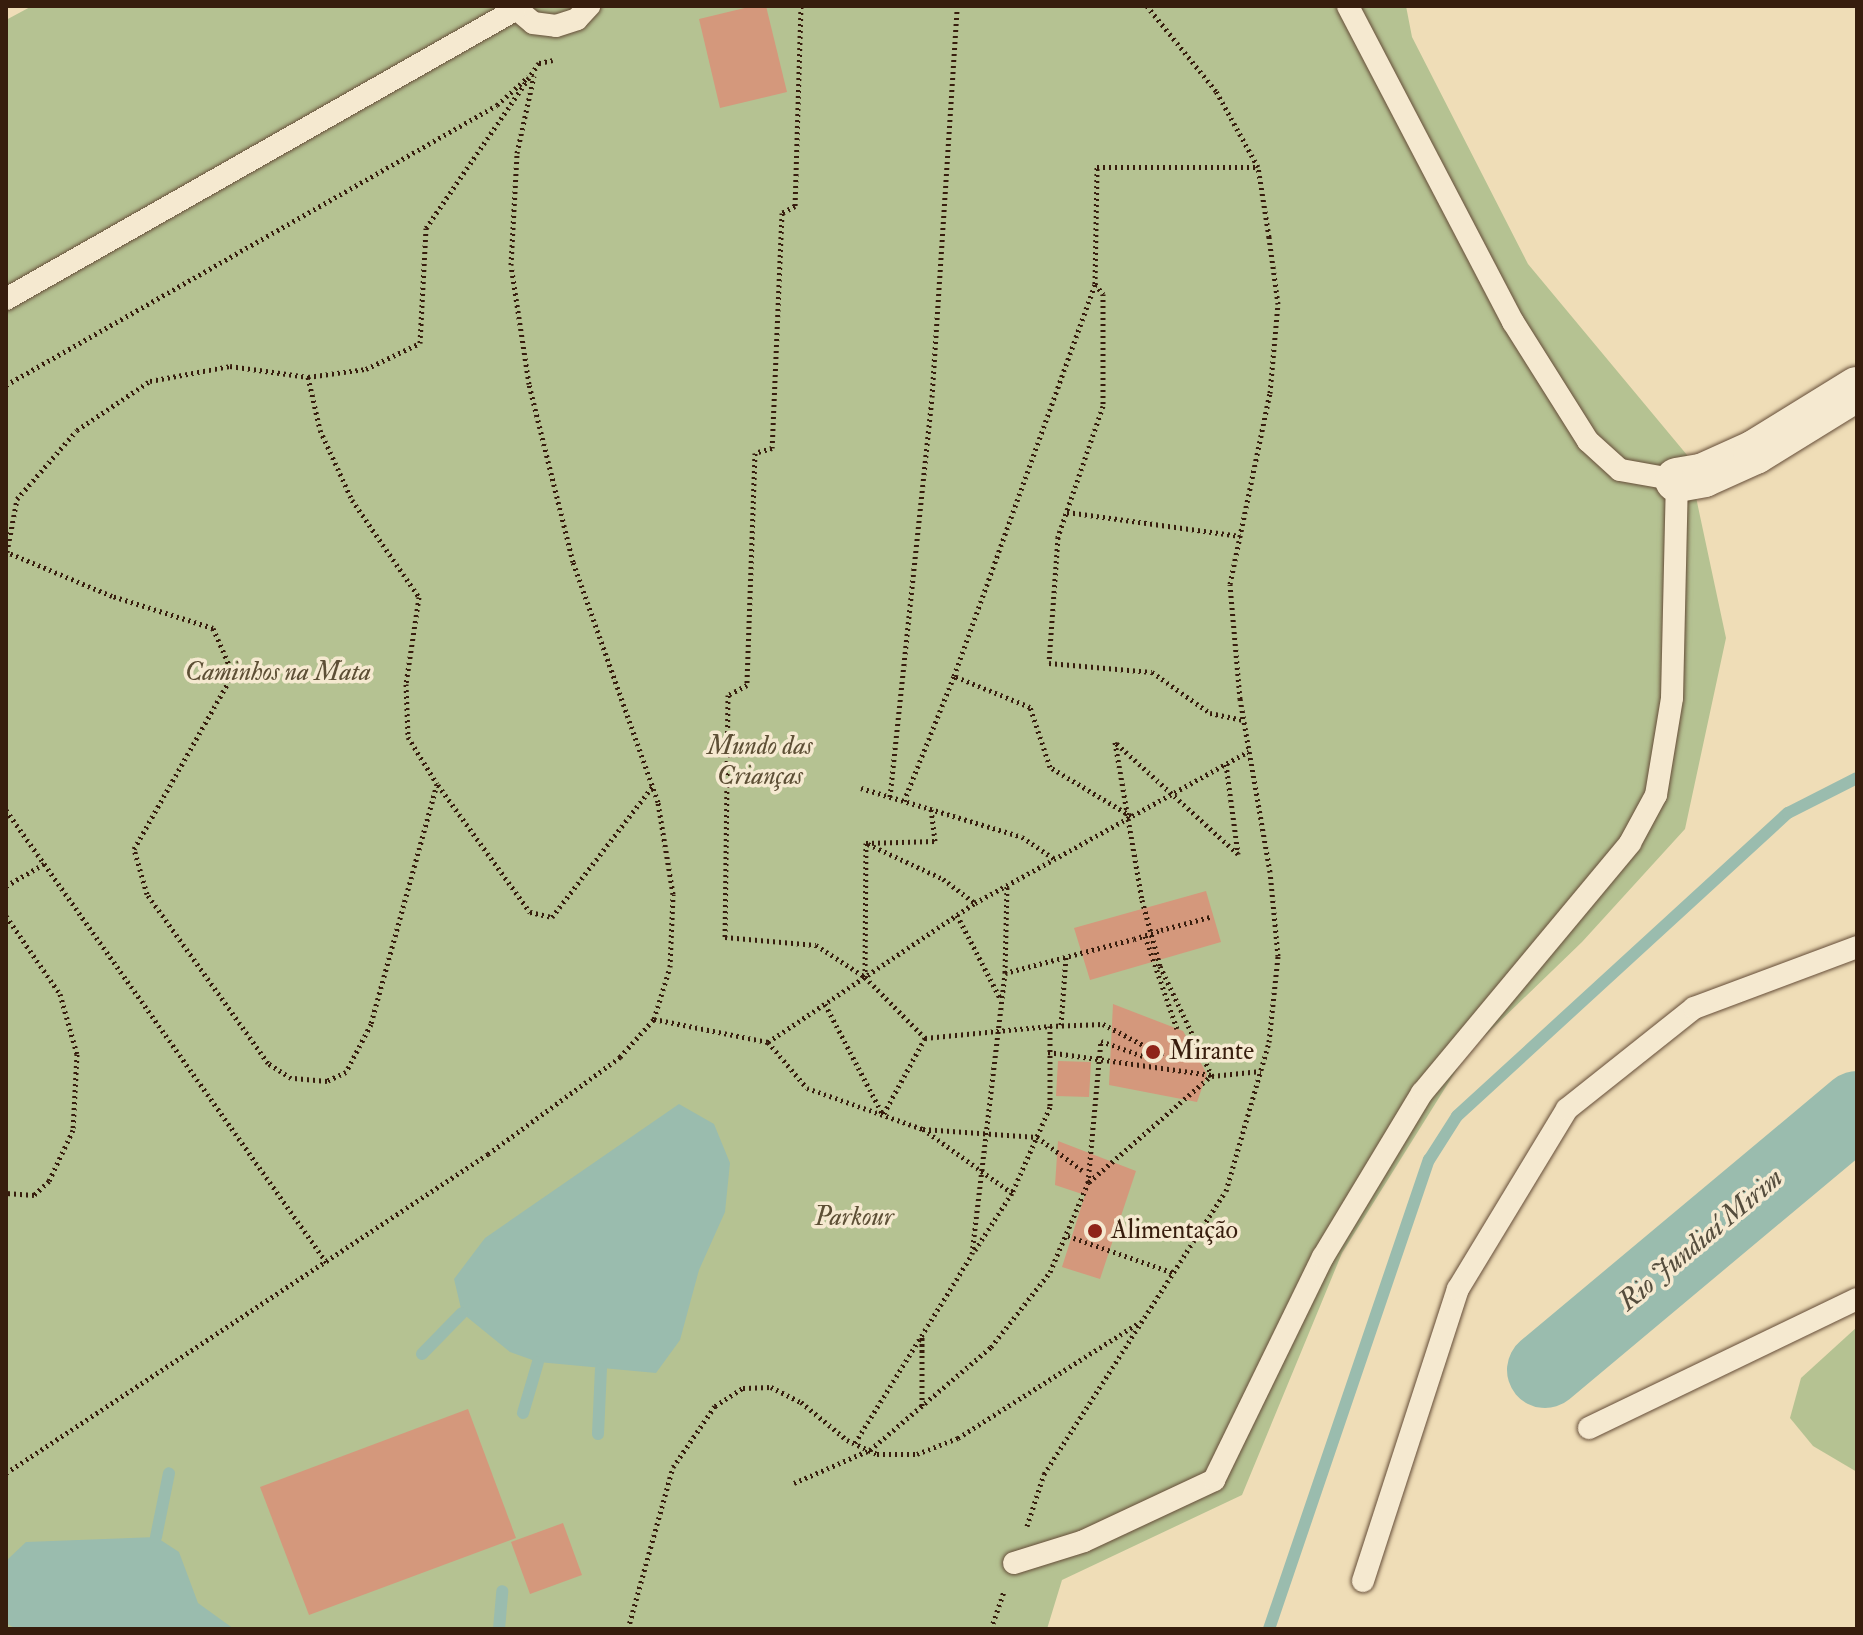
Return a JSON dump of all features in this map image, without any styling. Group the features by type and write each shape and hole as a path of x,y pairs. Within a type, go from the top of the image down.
{"street":[{"path":"1677,480 1704,475 1755,452 1857,389"}],"lane":[{"path":"6,299 514,8 533,23 556,26 577,19 589,6"},
{"path":"1014,1563 1084,1541 1214,1480 1323,1257 1422,1093 1630,843 1656,795 1672,698 1677,480 1620,470 1588,441 1513,322 1348,6"},
{"path":"1363,1581 1458,1289 1567,1109 1694,1008 1857,947"},
{"path":"1589,1428 1857,1299"}],"path":[{"path":"801,6 795,206 782,213 772,448 755,453 747,685 728,695 725,937 816,945 865,977 925,1038 999,1035 1050,1026 1103,1024 1164,1056"},
{"path":"890,797 932,397 957,6"},
{"path":"991,1629 1044,1474 1226,1191 1269,1042 1278,956 1270,872 1243,720 1230,584 1270,393 1278,304 1258,167 1216,91 1147,6"},
{"path":"437,784 371,1024 346,1072 327,1081 291,1078 268,1063 147,894 134,849 233,674 213,628 112,596 7,552 17,499 77,430 150,381 230,366 308,377 366,369 420,343 426,228 539,63"},
{"path":"6,385 497,105 535,71"},
{"path":"6,1473 327,1263 620,1057 654,1019 670,967 673,894 653,786 573,562 529,384 511,265 517,153 535,71"},
{"path":"904,801 954,676 1095,284 1097,167 1258,167"},
{"path":"1095,284 1103,294 1103,406 1058,537 1049,663 1152,672 1210,713 1243,720"},
{"path":"308,377 320,430 352,500 419,597 406,684 408,737 437,784 530,912 552,917 653,786"},
{"path":"1066,512 1240,536"},
{"path":"954,676 1030,707 1050,767 1131,816"},
{"path":"1177,1029 1148,935 1131,816 1115,742 1238,854 1226,764"},
{"path":"768,1042 975,903 1249,751"},
{"path":"861,788 1022,837 1055,859"},
{"path":"866,843 935,841 931,809"},
{"path":"6,810 327,1263"},
{"path":"865,977 866,843"},
{"path":"866,843 943,879 975,903"},
{"path":"6,886 44,864"},
{"path":"972,1254 1005,973 1007,885"},
{"path":"957,915 1002,1001"},
{"path":"6,916 60,994 77,1054 73,1130 49,1181 34,1195 6,1193"},
{"path":"1005,973 1210,917"},
{"path":"1148,935 1212,1076"},
{"path":"1061,1025 1066,957"},
{"path":"825,1004 883,1115"},
{"path":"654,1019 768,1042 807,1088 923,1129 1012,1193"},
{"path":"855,1443 1012,1193 1050,1107 1050,1026"},
{"path":"883,1115 925,1038"},
{"path":"794,1483 870,1450 991,1347 1050,1272 1068,1236 1088,1183 1101,1041 1154,1060"},
{"path":"1048,1052 1099,1057 1212,1076 1261,1071"},
{"path":"1088,1183 1212,1076"},
{"path":"923,1129 988,1130 1037,1137 1082,1170"},
{"path":"1068,1236 1174,1273"},
{"path":"628,1629 673,1467 715,1406 743,1388 771,1387 801,1402 855,1443 870,1450 917,1454 958,1438 1144,1319"},
{"path":"922,1334 922,1407"}],"green space":[{"name":"Mundo das Crianças","path":"32,6 1406,6 1412,37 1528,264 1687,455 1726,638 1685,829 1582,942 1467,1053 1342,1253 1242,1495 1062,1580 1047,1629 6,1629 6,20"},
{"path":"1857,1327 1857,1472 1813,1446 1790,1418 1801,1378"}],"shaded area":[{"path":"679,1104 714,1124 730,1163 725,1212 699,1270 680,1340 656,1373 538,1362 510,1352 462,1313 454,1279 485,1238"},
{"path":"156,1537 179,1552 198,1603 234,1629 16,1629 6,1623 6,1561 26,1542"}],"building":[{"path":"753,6 766,6 787,92 720,108 699,19"},
{"path":"1206,891 1221,942 1090,980 1074,928"},
{"name":"Mirante","path":"1113,1004 1183,1031 1207,1074 1197,1102 1109,1085"},
{"path":"1058,1061 1091,1062 1089,1097 1056,1096"},
{"name":"Alimentação","path":"1058,1141 1136,1171 1100,1279 1062,1267 1085,1195 1055,1185"},
{"path":"468,1409 516,1538 309,1615 260,1487"},
{"path":"563,1523 582,1575 530,1594 511,1542"}],"waterway":[{"path":"1269,1629 1429,1160 1457,1116 1788,813 1857,778"},
{"name":"Rio Jundiaí Mirim","path":"1545,1370 1857,1109"},
{"path":"422,1354 462,1313"},
{"path":"523,1413 538,1362"},
{"path":"598,1434 601,1369"},
{"path":"156,1537 169,1473"},
{"path":"499,1629 502,1591"}],"place":[{"name":"Mirante","path":"1153,1052"},
{"name":"Alimentação","path":"1095,1231"}],"park label":[{"name":"Caminhos na Mata","path":"278,673"},
{"name":"Parkour","path":"854,1218"}]}
